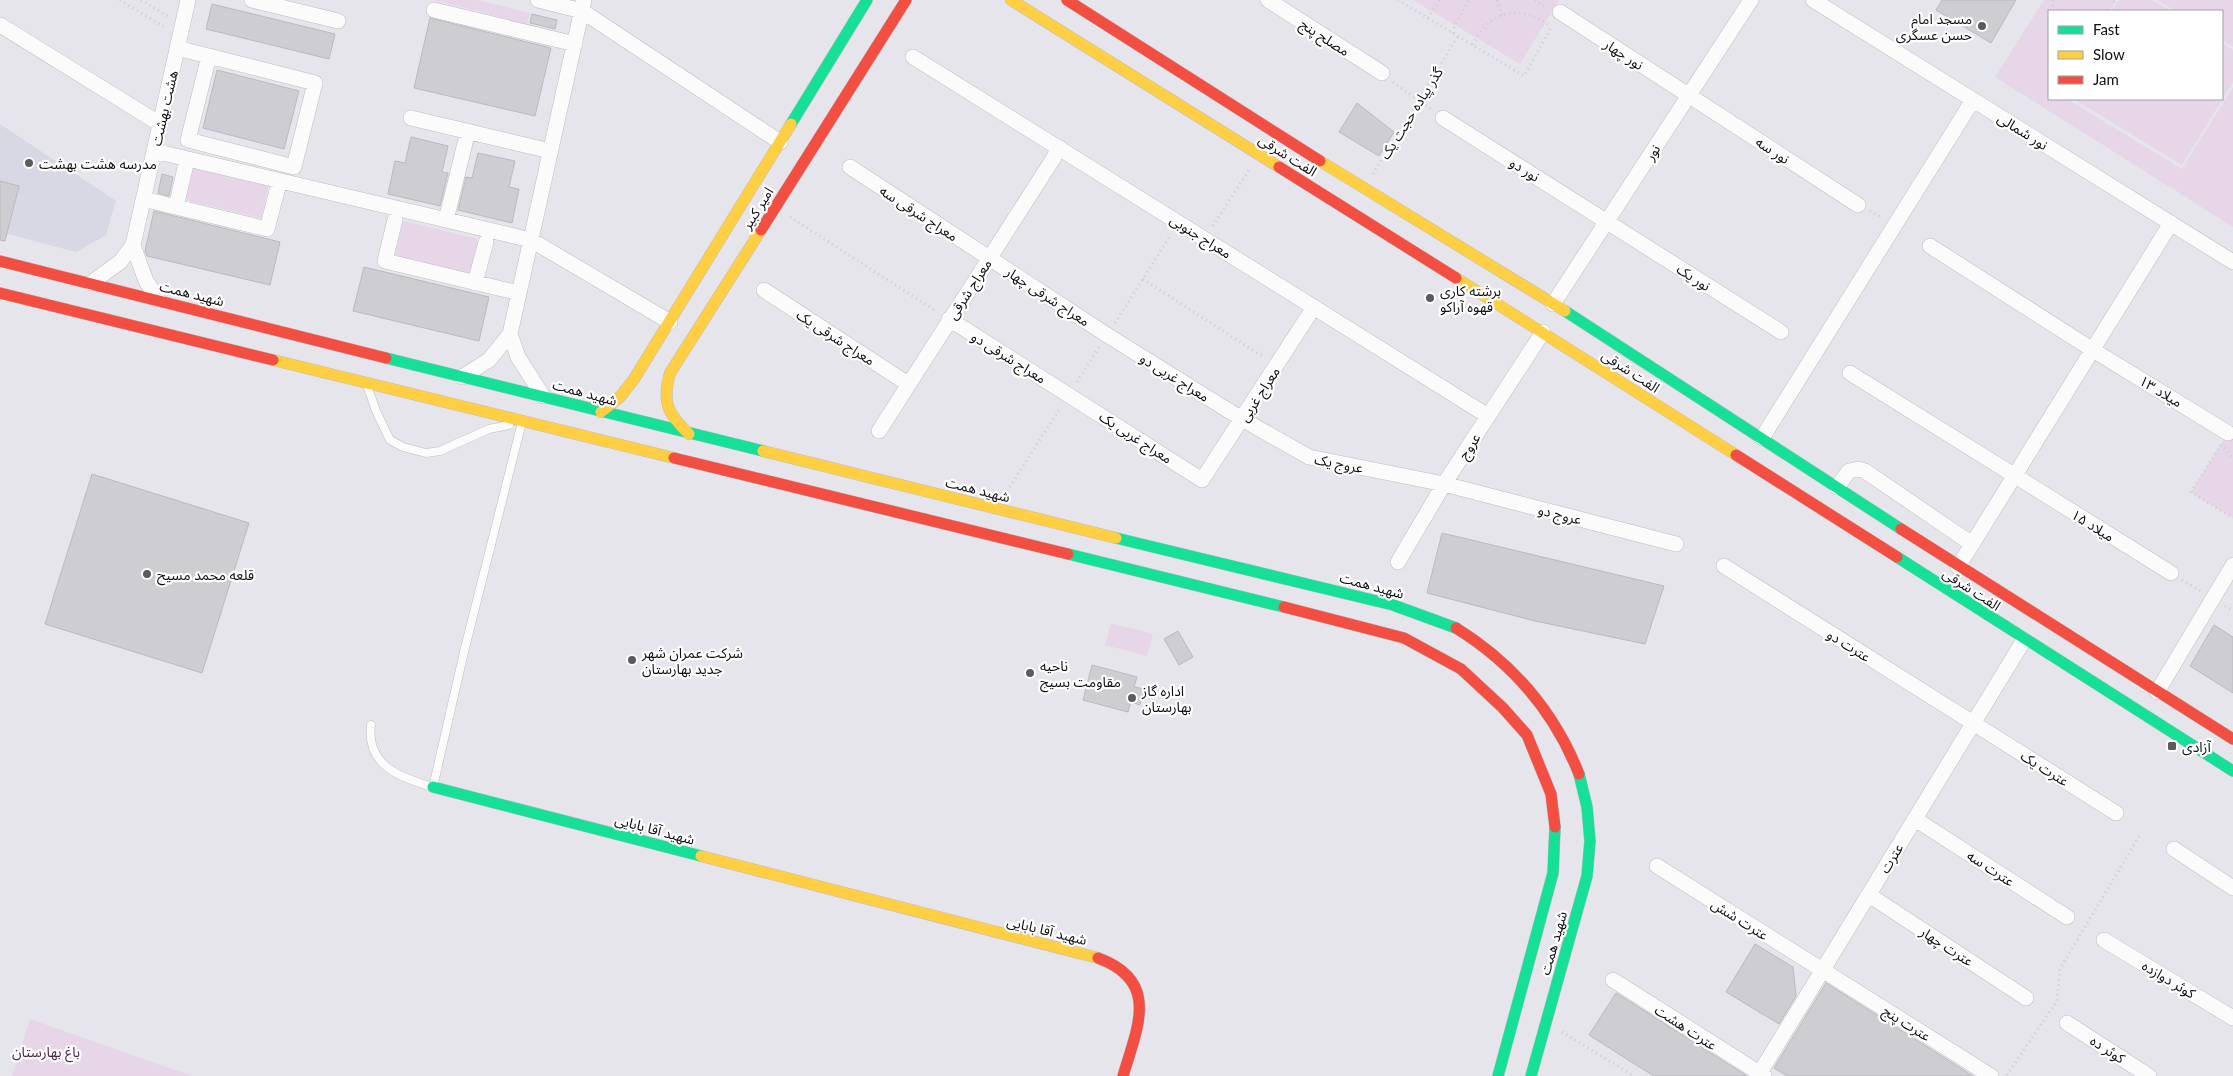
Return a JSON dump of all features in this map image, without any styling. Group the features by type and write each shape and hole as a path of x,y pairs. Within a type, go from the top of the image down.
{"street":[{"name":"هشت بهشت","path":"133,245 188,0"},
{"path":"252,0 338,21"},
{"path":"538,0 583,6 780,142"},
{"name":"امیر کبیر","path":"601,412 627,389 867,0"},
{"name":"امیر کبیر","path":"689,434 674,420 666,406 665,392 670,373 906,0"},
{"name":"الفت شرقی","path":"1011,0 1543,332 2024,640 2233,771"},
{"name":"الفت شرقی","path":"1067,0 1364,189 1553,304 1958,567 2233,739"},
{"name":"مصلح پنج","path":"1268,0 1382,73"},
{"name":"نور","path":"1553,304 1751,0"},
{"name":"نور شمالی","path":"1813,0 2233,262"},
{"path":"462,377 489,360 510,334 583,6"},
{"path":"434,10 575,44"},
{"name":"نور چهار","path":"1556,12 1688,95"},
{"path":"0,25 160,124"},
{"path":"180,37 209,56 315,83 294,167 188,140 209,56"},
{"name":"معراج جنوبی","path":"913,57 1488,416"},
{"name":"نور سه","path":"1688,95 1858,205"},
{"path":"1762,438 1974,100"},
{"path":"411,118 550,151"},
{"name":"نور دو","path":"1443,118 1607,221"},
{"path":"448,212 468,131"},
{"name":"معراج شرقی","path":"879,431 1060,148"},
{"path":"154,151 531,240 670,322"},
{"path":"176,207 186,164"},
{"name":"معراج شرقی سه","path":"850,167 989,258"},
{"path":"143,199 267,229 278,187"},
{"path":"395,220 385,261 519,293"},
{"name":"نور یک","path":"1607,221 1781,332"},
{"path":"1958,567 2171,223"},
{"path":"476,283 486,242"},
{"path":"91,283 120,262 133,245"},
{"path":"133,245 146,281 158,299"},
{"name":"میلاد ۱۳","path":"1930,246 2093,350 2225,438"},
{"name":"معراج شرقی چهار","path":"989,258 1107,335"},
{"name":"شهید همت","path":"0,261 158,299 689,434 1394,605 1454,627 1498,658 1519,676 1558,725 1576,764 1588,813 1591,852 1587,876 1546,1022 1526,1072"},
{"name":"معراج شرقی یک","path":"764,290 908,384"},
{"name":"شهید همت","path":"0,293 1252,599 1404,638 1461,669 1503,708 1527,735 1551,794 1555,827 1553,873 1499,1070"},
{"name":"معراج غربی","path":"1202,480 1314,307"},
{"name":"معراج شرقی دو","path":"949,320 1069,394"},
{"name":"عروج","path":"1398,562 1444,484 1543,332"},
{"path":"510,334 518,357 544,396"},
{"name":"معراج غربی دو","path":"1107,335 1242,419"},
{"name":"میلاد ۱۵","path":"1850,373 2171,573"},
{"name":"معراج غربی یک","path":"1069,394 1202,480"},
{"name":"عروج یک","path":"1242,419 1309,457 1444,484"},
{"path":"1837,487 1849,470 1859,469 1864,471 1972,544"},
{"name":"عروج دو","path":"1444,484 1676,544"},
{"path":"2157,692 2233,565"},
{"name":"عترت دو","path":"1724,566 1973,724"},
{"name":"عترت","path":"1761,1075 2024,640"},
{"name":"عترت یک","path":"1973,724 2116,813"},
{"name":"شهید آقا بابایی","path":"433,787 1100,959 1129,978 1138,989 1139,1014 1123,1076"},
{"name":"عترت سه","path":"1915,819 2067,917"},
{"path":"2174,849 2233,888"},
{"name":"عترت شش","path":"1657,866 1823,971"},
{"name":"عترت چهار","path":"1869,894 2026,998"},
{"name":"کوثر دوازده","path":"2104,940 2233,1018"},
{"name":"عترت پنج","path":"1823,971 1991,1076"},
{"name":"عترت هشت","path":"1613,980 1761,1075"},
{"name":"کوثر ده","path":"2067,1023 2149,1076"},
{"path":"1499,1070 1526,1072"}],"lane":[{"path":"367,384 376,411 390,440 403,447 426,453 440,451 489,429 522,422 464,652 433,787 408,780 386,767 370,739 371,725"}],"path":[{"path":"120,0 180,37"},
{"path":"141,0 180,37"},
{"path":"1398,0 1524,76 1556,12 1535,0"},
{"path":"1428,18 1440,0"},
{"path":"1453,33 1455,25 1469,0"},
{"path":"1496,0 1502,16"},
{"path":"1473,45 1484,27 1502,16 1520,13 1533,16 1545,23"},
{"name":"گذر پیاده حجت یک","path":"1364,189 1458,36"},
{"path":"1382,73 1443,118"},
{"path":"1204,239 1259,155"},
{"path":"775,208 949,320"},
{"path":"995,509 1179,222"},
{"path":"1143,280 1276,366"},
{"path":"2225,438 2233,460"},
{"path":"2225,438 2191,492 2233,518"},
{"path":"2006,1076 2057,1001 2060,969 2141,833"},
{"path":"1546,1022 1634,1076"}],"shaded area":[{"name":"مدرسه هشت بهشت","path":"0,124 116,201 106,235 76,252 0,232"}],"green space":[{"path":"434,0 478,0 530,13 527,24"},
{"path":"1413,0 1559,0 1520,64"},
{"path":"2044,0 2116,0 2110,10 2048,10 2048,100 2069,100 2182,169 2233,87 2233,227 1995,77"},
{"path":"2119,0 2152,0 2169,10 2113,10"},
{"path":"2157,0 2233,0 2233,47 2223,41 2223,10 2174,10"},
{"path":"2223,44 2233,50 2233,82 2223,98"},
{"path":"2076,100 2222,100 2182,165"},
{"path":"193,166 269,184 261,218 185,200"},
{"path":"403,221 478,239 470,274 395,256"},
{"path":"2233,425 2233,518 2191,492"},
{"path":"1111,623 1153,634 1147,656 1105,645"},
{"name":"باغ بهارستان","path":"30,1019 192,1076 12,1076"}],"building":[{"name":"مسجد امام حسن عسگری","path":"1942,0 2016,0 1991,43 1936,10"},
{"path":"212,4 335,34 329,59 206,29"},
{"path":"532,14 557,20 555,29 530,23"},
{"path":"430,18 551,48 535,116 414,88"},
{"path":"217,70 299,91 284,149 203,128"},
{"path":"1357,103 1394,132 1379,156 1339,132"},
{"path":"411,137 448,146 442,172 448,173 440,206 388,194 395,161 405,163"},
{"path":"478,153 515,161 509,187 519,189 512,223 458,210 466,177 472,178"},
{"path":"162,174 173,177 169,196 158,193"},
{"path":"0,181 19,186 5,241 0,240"},
{"path":"154,211 280,242 270,285 147,256 145,251"},
{"path":"364,267 489,297 479,341 353,311"},
{"name":"قلعه محمد مسیح","path":"92,474 249,523 202,673 45,624"},
{"path":"1442,533 1664,586 1645,644 1535,621 1427,593"},
{"path":"2214,625 2233,637 2233,693 2190,666"},
{"path":"1178,631 1193,657 1179,665 1164,639"},
{"path":"1092,665 1137,677 1134,687 1144,689 1140,705 1131,702 1128,712 1083,700"},
{"path":"1755,944 1793,967 1796,996 1779,1024 1726,992"},
{"path":"1826,983 1973,1076 1787,1076 1774,1068"},
{"path":"1616,993 1747,1076 1654,1076 1636,1065 1589,1035"}],"traffic: fast":[{"path":"791,124 867,0"},
{"path":"1565,311 1901,529"},
{"path":"386,358 763,451"},
{"path":"1116,538 1393,605 1456,628"},
{"path":"1068,554 1284,607"},
{"path":"1897,557 2233,771"},
{"path":"1531,1076 1587,876 1590,841 1587,807 1579,774"},
{"path":"433,787 701,856"},
{"path":"1498,1076 1553,873 1555,827"}],"traffic: slow":[{"path":"1011,0 1279,167"},
{"path":"601,412 620,397 634,379 791,124"},
{"path":"1320,161 1565,311"},
{"path":"689,434 676,420 668,407 666,392 670,373 761,230"},
{"path":"1456,278 1736,455"},
{"path":"273,360 674,458"},
{"path":"763,451 1116,538"},
{"path":"701,856 1098,958"}],"traffic: jam":[{"path":"761,230 906,0"},
{"path":"1067,0 1320,161"},
{"path":"1279,167 1456,278"},
{"path":"0,261 386,358"},
{"path":"0,293 273,360"},
{"path":"1736,455 1897,557"},
{"path":"674,458 1068,554"},
{"path":"1901,529 2233,739"},
{"path":"1284,607 1404,638 1461,669 1503,708 1527,735 1551,794 1555,827"},
{"path":"1456,628 1496,657 1530,691 1557,730 1579,774"},
{"path":"1098,958 1118,968 1130,979 1137,993 1139,1008 1138,1024 1123,1076"}],"place":[{"name":"مسجد امام حسن عسگری","path":"1982,26"},
{"name":"مدرسه هشت بهشت","path":"29,163"},
{"name":"برشته کاری قهوه آراکو","path":"1430,298"},
{"name":"قلعه محمد مسیح","path":"147,574"},
{"name":"شرکت عمران شهر جدید بهارستان","path":"632,660"},
{"name":"ناحیه مقاومت بسیج","path":"1030,673"},
{"name":"اداره گاز بهارستان","path":"1132,698"},
{"name":"آزادی","path":"2172,746"}]}
